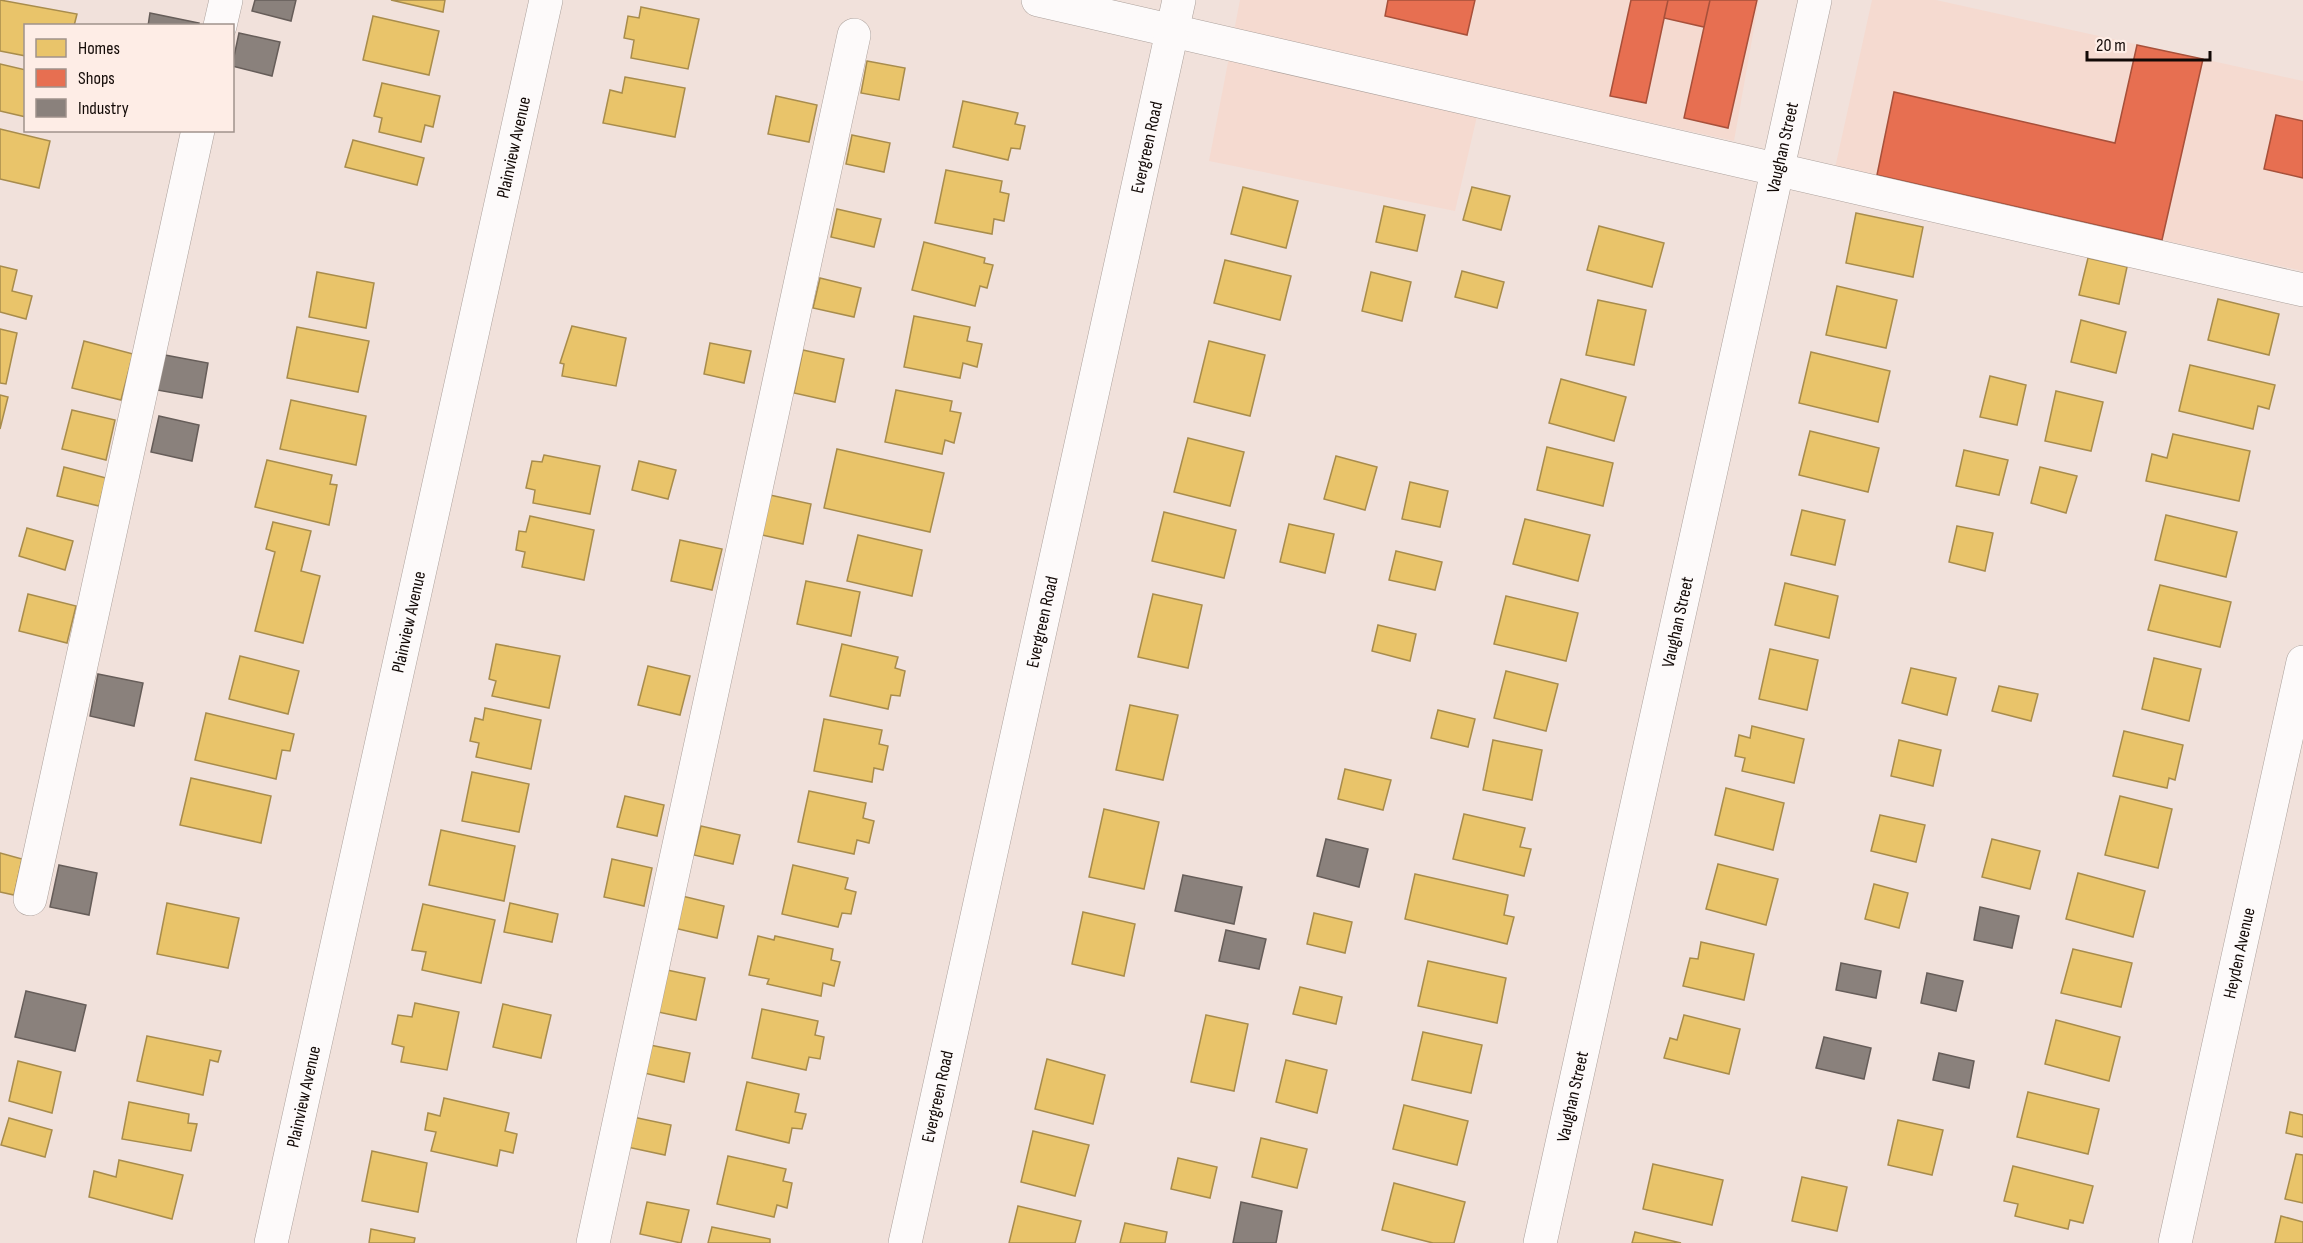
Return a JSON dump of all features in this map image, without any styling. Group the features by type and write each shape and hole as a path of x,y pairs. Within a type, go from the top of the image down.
{"street":[{"path":"220,24 226,0"},
{"name":"Plainview Avenue","path":"271,1243 546,0"},
{"path":"1038,0 1175,15 1777,168 2303,290"},
{"name":"Vaughan Street","path":"1540,1243 1815,0"},
{"name":"Evergreen Road","path":"905,1243 1175,15"},
{"path":"593,1243 854,35"},
{"path":"30,899 198,132"},
{"name":"Heyden Avenue","path":"2175,1243 2303,662"}],"shaded area":[{"path":"1240,0 1759,0 1734,141 1484,86 1455,211 1209,161"},
{"path":"1872,0 1936,0 2303,81 2303,271 1835,168"}],"building: Homes":[{"path":"0,0 77,14 74,24 24,24 24,56 0,51"},
{"path":"391,0 445,0 443,12"},
{"path":"641,7 699,19 688,69 631,58 634,40 624,38 628,16 639,18"},
{"path":"373,16 439,31 429,75 363,60"},
{"path":"867,61 905,68 899,100 861,93"},
{"path":"0,64 24,70 24,117 0,111"},
{"path":"625,77 685,88 675,137 603,123 610,90 622,93"},
{"path":"382,83 440,96 433,127 425,125 421,142 379,132 382,118 374,116"},
{"path":"776,96 817,105 809,142 768,134"},
{"path":"963,101 1018,113 1015,124 1025,126 1020,149 1011,148 1008,160 953,147"},
{"path":"0,129 50,141 39,188 0,179"},
{"path":"852,135 890,143 884,172 846,164"},
{"path":"353,140 424,158 417,185 345,167"},
{"path":"946,170 1002,181 1000,192 1009,194 1004,221 994,219 992,234 935,223"},
{"path":"1243,187 1298,201 1286,248 1231,234"},
{"path":"1472,187 1510,196 1501,230 1463,220"},
{"path":"1384,206 1425,215 1417,251 1376,242"},
{"path":"837,209 881,219 874,247 831,237"},
{"path":"1856,213 1923,227 1913,277 1846,263"},
{"path":"1599,226 1664,243 1652,287 1587,270"},
{"path":"924,242 985,258 984,263 993,265 987,288 980,286 975,306 912,290"},
{"path":"2088,258 2127,267 2119,304 2079,295"},
{"path":"1225,260 1291,276 1280,320 1214,303"},
{"path":"0,266 17,270 12,291 32,296 26,319 0,312"},
{"path":"1462,271 1504,282 1497,308 1455,297"},
{"path":"317,272 374,283 366,328 309,317"},
{"path":"1371,272 1411,282 1402,321 1362,311"},
{"path":"820,278 861,288 854,317 813,308"},
{"path":"1837,286 1897,300 1886,348 1826,335"},
{"path":"2218,299 2279,314 2269,355 2208,340"},
{"path":"1598,300 1646,310 1634,365 1586,355"},
{"path":"914,316 970,327 967,341 982,344 977,367 963,363 960,378 904,367"},
{"path":"2081,320 2126,332 2116,373 2071,362"},
{"path":"572,326 626,338 616,386 562,376 564,364 560,363"},
{"path":"297,327 369,341 358,392 287,378"},
{"path":"0,329 17,333 6,384 0,383"},
{"path":"84,341 133,354 121,400 72,388"},
{"path":"1209,341 1265,355 1250,416 1194,402"},
{"path":"710,343 751,351 744,383 704,374"},
{"path":"803,350 844,359 835,402 794,393"},
{"path":"1811,352 1890,371 1878,422 1799,403"},
{"path":"2190,365 2275,385 2269,409 2258,406 2253,429 2179,411"},
{"path":"1990,376 2026,385 2017,425 1980,417"},
{"path":"1561,379 1626,397 1614,441 1549,423"},
{"path":"896,390 952,401 950,411 961,413 954,443 945,440 942,454 885,442"},
{"path":"2056,391 2103,402 2091,451 2045,441"},
{"path":"0,395 8,397 0,429"},
{"path":"291,400 366,416 356,465 280,449"},
{"path":"72,410 115,420 106,460 62,449"},
{"path":"1810,431 1879,448 1868,492 1799,475"},
{"path":"2173,434 2250,451 2239,501 2146,481 2152,454 2167,458"},
{"path":"1188,438 1244,452 1230,506 1174,492"},
{"path":"1547,447 1613,463 1603,506 1537,490"},
{"path":"837,449 944,473 930,532 824,508"},
{"path":"1964,450 2008,460 1999,495 1956,486"},
{"path":"544,455 600,466 590,514 533,503 535,490 526,488 532,461 542,462"},
{"path":"1336,456 1377,467 1365,510 1324,499"},
{"path":"267,460 332,475 330,484 337,485 329,525 255,507"},
{"path":"639,461 676,470 668,499 632,490"},
{"path":"64,467 106,478 99,506 57,496"},
{"path":"2040,467 2077,476 2066,513 2031,503"},
{"path":"1410,482 1448,491 1440,527 1402,519"},
{"path":"770,495 811,504 803,544 762,535"},
{"path":"1802,510 1845,520 1835,565 1791,555"},
{"path":"1164,512 1236,530 1224,578 1152,561"},
{"path":"2166,515 2237,532 2226,577 2155,560"},
{"path":"530,516 594,530 584,580 522,567 525,552 516,550 519,531 526,532"},
{"path":"1525,519 1590,535 1578,581 1513,564"},
{"path":"273,522 311,531 301,571 320,576 303,643 255,631 275,552 266,549"},
{"path":"1289,524 1334,534 1325,573 1280,562"},
{"path":"1957,526 1993,533 1985,571 1949,562"},
{"path":"27,528 73,541 65,570 19,556"},
{"path":"858,535 922,550 912,596 847,581"},
{"path":"680,540 722,549 712,590 671,581"},
{"path":"1396,551 1442,562 1435,590 1389,580"},
{"path":"806,581 860,592 851,636 797,624"},
{"path":"1785,583 1838,596 1829,638 1775,625"},
{"path":"2160,585 2231,602 2220,647 2148,630"},
{"path":"28,594 76,606 67,643 19,631"},
{"path":"1153,594 1202,605 1188,668 1138,657"},
{"path":"1506,596 1578,613 1566,661 1494,644"},
{"path":"1378,625 1416,634 1410,661 1372,651"},
{"path":"496,644 560,656 549,708 492,696 496,681 489,679"},
{"path":"842,644 898,657 895,668 905,671 900,696 891,695 888,709 830,696"},
{"path":"1770,649 1818,660 1807,710 1759,699"},
{"path":"240,656 299,671 288,714 229,699"},
{"path":"2154,658 2201,669 2189,721 2142,709"},
{"path":"648,666 690,676 680,715 638,705"},
{"path":"1911,668 1956,678 1947,715 1902,703"},
{"path":"1506,671 1558,684 1546,731 1494,718"},
{"path":"1999,686 2038,694 2031,721 1992,711"},
{"path":"1130,705 1178,715 1163,780 1116,770"},
{"path":"485,708 541,720 531,769 476,757 479,743 470,741 475,718 483,720"},
{"path":"1438,710 1475,719 1468,747 1431,738"},
{"path":"206,713 294,734 290,751 282,750 276,779 195,760"},
{"path":"824,719 882,730 879,744 888,746 883,770 874,768 872,782 814,771"},
{"path":"1752,726 1804,739 1794,783 1742,771 1745,758 1735,756 1739,735 1750,738"},
{"path":"2124,731 2183,745 2175,780 2169,778 2167,788 2113,776"},
{"path":"1493,740 1542,750 1532,800 1483,790"},
{"path":"1899,740 1941,750 1933,786 1891,776"},
{"path":"1345,769 1391,780 1383,810 1338,799"},
{"path":"472,772 529,784 519,832 462,821"},
{"path":"191,778 271,796 261,843 180,825"},
{"path":"1726,788 1784,803 1773,850 1715,835"},
{"path":"809,791 866,803 863,818 874,821 869,843 857,840 854,854 798,842"},
{"path":"625,796 664,805 657,836 617,827"},
{"path":"2120,796 2172,809 2158,868 2105,855"},
{"path":"1104,809 1159,822 1144,889 1089,877"},
{"path":"1464,814 1525,828 1520,847 1531,849 1524,876 1453,859"},
{"path":"1880,815 1925,825 1916,862 1871,851"},
{"path":"701,826 740,835 733,864 694,855"},
{"path":"441,830 515,846 504,901 429,885"},
{"path":"1992,839 2040,851 2030,889 1982,877"},
{"path":"0,853 22,859 14,895 0,892"},
{"path":"612,859 652,868 644,906 604,897"},
{"path":"1718,864 1778,879 1766,925 1706,909"},
{"path":"793,865 848,878 845,889 856,892 851,914 842,913 838,927 782,914"},
{"path":"2078,873 2145,891 2133,937 2066,919"},
{"path":"1415,874 1508,895 1504,915 1514,917 1507,944 1405,919"},
{"path":"1874,884 1908,893 1899,928 1865,919"},
{"path":"682,896 724,906 717,938 674,928"},
{"path":"167,903 239,918 228,968 157,954"},
{"path":"510,903 558,914 552,942 504,932"},
{"path":"423,904 495,920 481,983 422,970 426,952 412,950"},
{"path":"1083,912 1135,924 1124,976 1072,964"},
{"path":"1314,913 1352,922 1345,953 1307,944"},
{"path":"758,936 774,940 775,936 833,949 831,960 840,962 834,986 823,983 821,996 767,984 769,979 749,975"},
{"path":"1701,942 1754,954 1744,1000 1683,986 1690,958 1698,959"},
{"path":"2073,949 2132,963 2121,1007 2061,993"},
{"path":"1428,961 1506,978 1497,1023 1418,1006"},
{"path":"667,970 705,978 696,1020 658,1012"},
{"path":"1300,987 1342,997 1336,1024 1293,1014"},
{"path":"415,1003 459,1012 447,1070 401,1062 404,1047 392,1044 398,1015 412,1017"},
{"path":"503,1004 551,1015 541,1058 493,1047"},
{"path":"762,1009 818,1021 815,1035 824,1037 820,1059 809,1057 806,1070 752,1058"},
{"path":"1206,1015 1248,1024 1234,1091 1191,1082"},
{"path":"1684,1015 1740,1029 1729,1074 1664,1058 1670,1038 1677,1040"},
{"path":"2056,1020 2120,1037 2109,1081 2045,1064"},
{"path":"1423,1032 1482,1045 1471,1093 1412,1080"},
{"path":"147,1036 221,1051 218,1062 210,1060 203,1095 137,1081"},
{"path":"650,1045 690,1053 684,1082 644,1073"},
{"path":"1047,1059 1105,1075 1093,1124 1035,1109"},
{"path":"1286,1060 1327,1070 1317,1113 1276,1102"},
{"path":"18,1061 61,1072 52,1113 9,1101"},
{"path":"747,1082 799,1094 795,1112 806,1114 802,1129 792,1128 789,1143 736,1130"},
{"path":"2028,1092 2099,1109 2088,1154 2017,1137"},
{"path":"444,1098 509,1113 505,1131 517,1134 513,1153 500,1150 497,1166 431,1151 436,1132 425,1130 428,1113 440,1116"},
{"path":"129,1102 189,1114 188,1123 197,1124 191,1151 122,1139"},
{"path":"1404,1105 1468,1121 1457,1165 1393,1149"},
{"path":"2290,1112 2303,1115 2303,1137 2286,1133"},
{"path":"633,1117 671,1125 665,1155 627,1147"},
{"path":"9,1118 52,1130 45,1157 1,1145"},
{"path":"1898,1120 1943,1130 1932,1175 1888,1165"},
{"path":"1033,1131 1089,1145 1075,1196 1021,1182"},
{"path":"1261,1138 1307,1149 1297,1188 1252,1177"},
{"path":"372,1151 427,1163 418,1212 362,1201"},
{"path":"2296,1154 2303,1155 2303,1203 2285,1199"},
{"path":"728,1156 786,1169 783,1181 792,1183 787,1208 777,1205 774,1217 717,1204"},
{"path":"1178,1158 1217,1167 1210,1198 1171,1189"},
{"path":"119,1160 183,1175 172,1219 89,1197 94,1171 116,1177"},
{"path":"1653,1164 1723,1180 1712,1225 1643,1209"},
{"path":"2013,1166 2093,1186 2083,1223 2070,1220 2068,1229 2015,1216 2018,1204 2004,1201"},
{"path":"1802,1177 1847,1187 1837,1231 1792,1221"},
{"path":"1394,1183 1465,1202 1454,1243 1433,1243 1382,1230"},
{"path":"647,1202 689,1210 681,1243 640,1234"},
{"path":"1018,1206 1081,1221 1075,1243 1009,1243"},
{"path":"2281,1216 2303,1222 2303,1243 2275,1243"},
{"path":"1125,1223 1167,1232 1165,1243 1120,1243"},
{"path":"712,1227 770,1239 770,1243 708,1243"},
{"path":"371,1229 415,1238 414,1243 369,1243"},
{"path":"1635,1232 1681,1243 1632,1243"}],"building: Shops":[{"path":"1388,0 1475,0 1467,35 1385,16"},
{"path":"1631,0 1668,0 1646,103 1610,96"},
{"path":"1668,0 1710,0 1704,27 1664,18"},
{"path":"1710,0 1757,0 1728,128 1684,118"},
{"path":"2137,45 2203,59 2162,240 1877,175 1894,92 2115,143"},
{"path":"2276,115 2303,121 2303,178 2264,169"}],"building: Industry":[{"path":"255,0 296,0 291,21 252,11"},
{"path":"150,13 199,23 199,24 148,24"},
{"path":"239,33 280,42 272,76 234,66"},
{"path":"165,355 208,363 202,398 157,390"},
{"path":"159,416 199,425 192,461 151,452"},
{"path":"98,674 143,683 134,726 90,716"},
{"path":"1326,839 1368,849 1359,887 1317,876"},
{"path":"59,865 97,873 89,915 50,907"},
{"path":"1183,875 1242,887 1234,924 1175,911"},
{"path":"1980,907 2019,916 2012,948 1974,940"},
{"path":"1226,930 1266,939 1259,969 1219,961"},
{"path":"1841,963 1881,971 1876,998 1836,990"},
{"path":"1927,973 1963,981 1956,1011 1921,1003"},
{"path":"26,991 86,1005 75,1051 15,1037"},
{"path":"1824,1037 1871,1048 1864,1079 1816,1068"},
{"path":"1939,1053 1974,1061 1969,1088 1933,1080"},
{"path":"1241,1202 1282,1211 1276,1243 1233,1243"}]}
